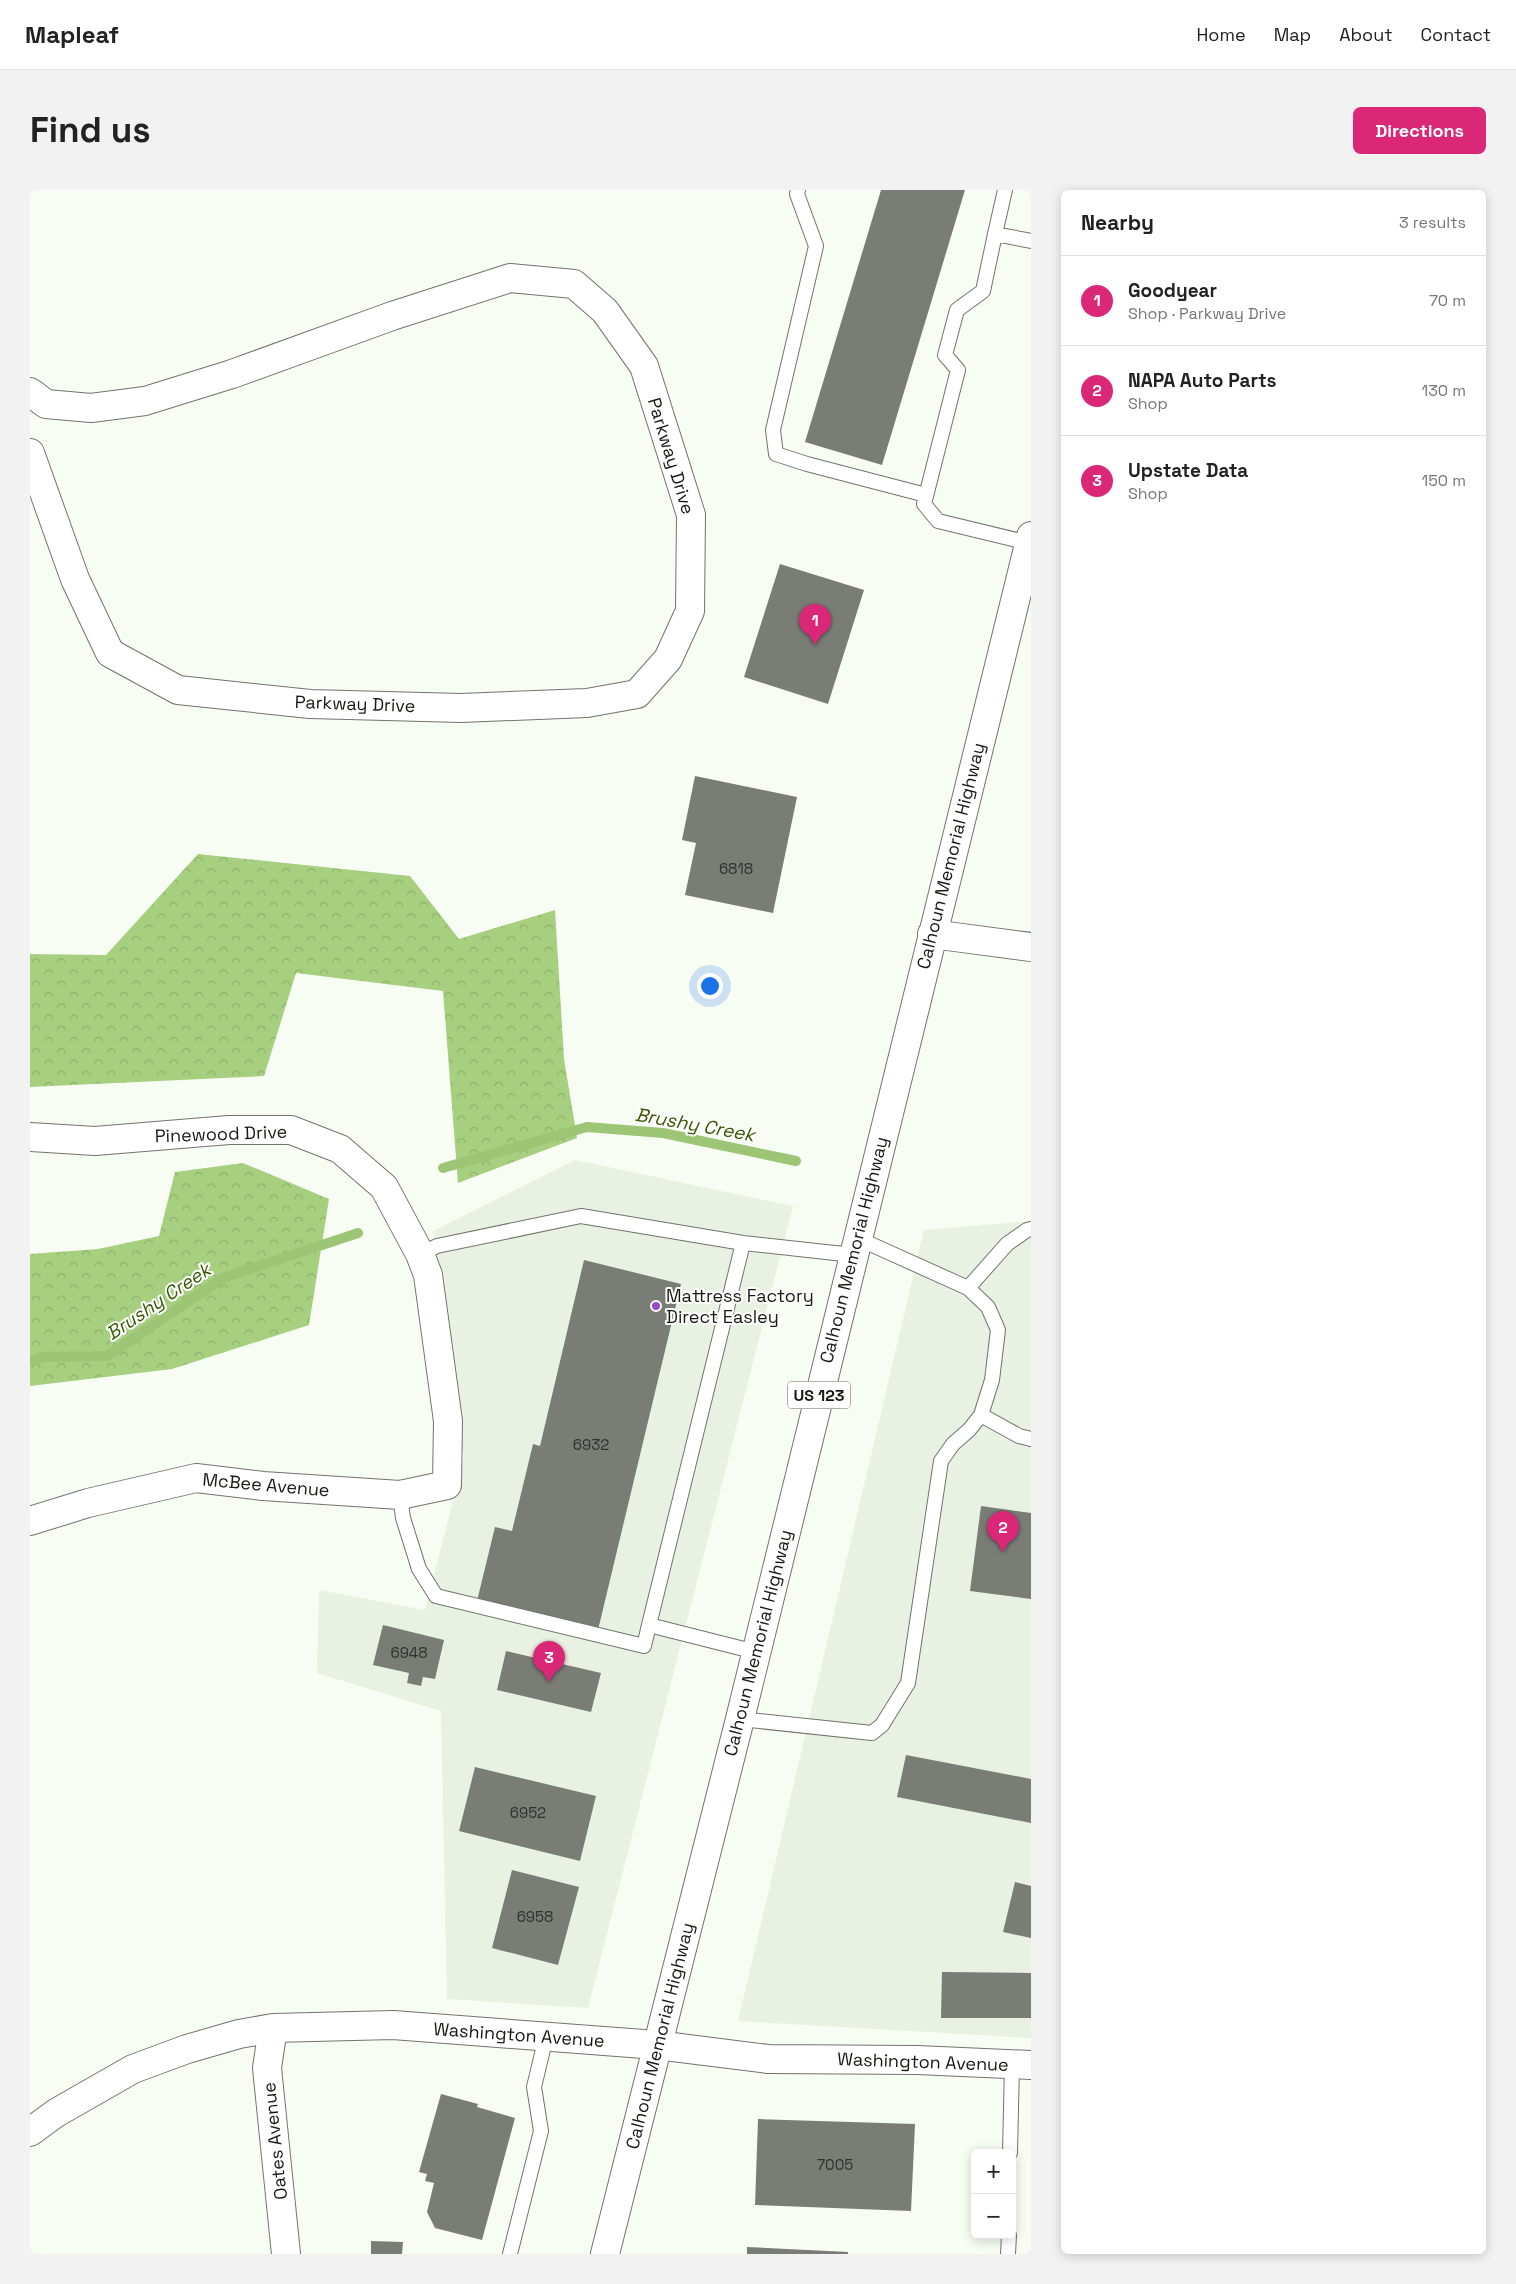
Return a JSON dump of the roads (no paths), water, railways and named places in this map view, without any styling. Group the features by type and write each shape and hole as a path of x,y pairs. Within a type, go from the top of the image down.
{"main road":[{"name":"Parkway Drive","path":"30,392 46,404 91,408 145,401 232,374 392,316 510,278 574,284 605,310 644,366 691,515 690,611 668,659 637,694 587,703 461,708 310,704 178,690 110,653 75,580 30,453"},
{"name":"Calhoun Memorial Highway","path":"605,2254 740,1719 1030,540"},
{"path":"932,934 1031,946"},
{"name":"Pinewood Drive","path":"30,1137 95,1140 229,1130 291,1130 340,1149 384,1187 420,1254 428,1275 448,1420 447,1485"},
{"name":"McBee Avenue","path":"30,1521 88,1503 196,1478 263,1486 400,1495 447,1485"},
{"name":"Washington Avenue","path":"30,2132 56,2114 133,2069 187,2049 240,2034 273,2028 393,2025 657,2045 768,2059 917,2060 1022,2065"},
{"name":"Oates Avenue","path":"273,2028 267,2068 286,2254"}],"lane":[{"path":"798,190 797,194 816,246 772,430 776,454 926,495"},
{"path":"1005,190 983,291 957,310 945,355 958,370 924,504 938,521 1030,540"},
{"path":"995,234 1031,241"},
{"path":"420,1254 437,1246 581,1216 743,1243 855,1246 968,1288 988,1308 998,1330 992,1380 981,1415 969,1430 953,1444 940,1461 908,1683 882,1725 872,1733 740,1719"},
{"path":"968,1288 1007,1244 1031,1229"},
{"path":"400,1495 403,1518 419,1569 436,1596 644,1646 743,1243"},
{"path":"981,1415 1019,1436 1031,1439"},
{"path":"649,1625 756,1652"},
{"path":"510,2254 541,2131 534,2087 546,2036"},
{"path":"1011,2149 1022,2065"},
{"path":"1008,2254 1009,2239"}],"waterway":[{"name":"Brushy Creek","path":"443,1168 587,1127 663,1133 796,1161"},
{"name":"Brushy Creek","path":"30,1361 42,1357 107,1356 223,1278 358,1233"}],"place":[{"name":"Goodyear","path":"815,645"},
{"name":"Mattress Factory Direct Easley","path":"656,1306"},
{"name":"NAPA Auto Parts","path":"1003,1552"},
{"name":"Upstate Data","path":"549,1682"}]}
